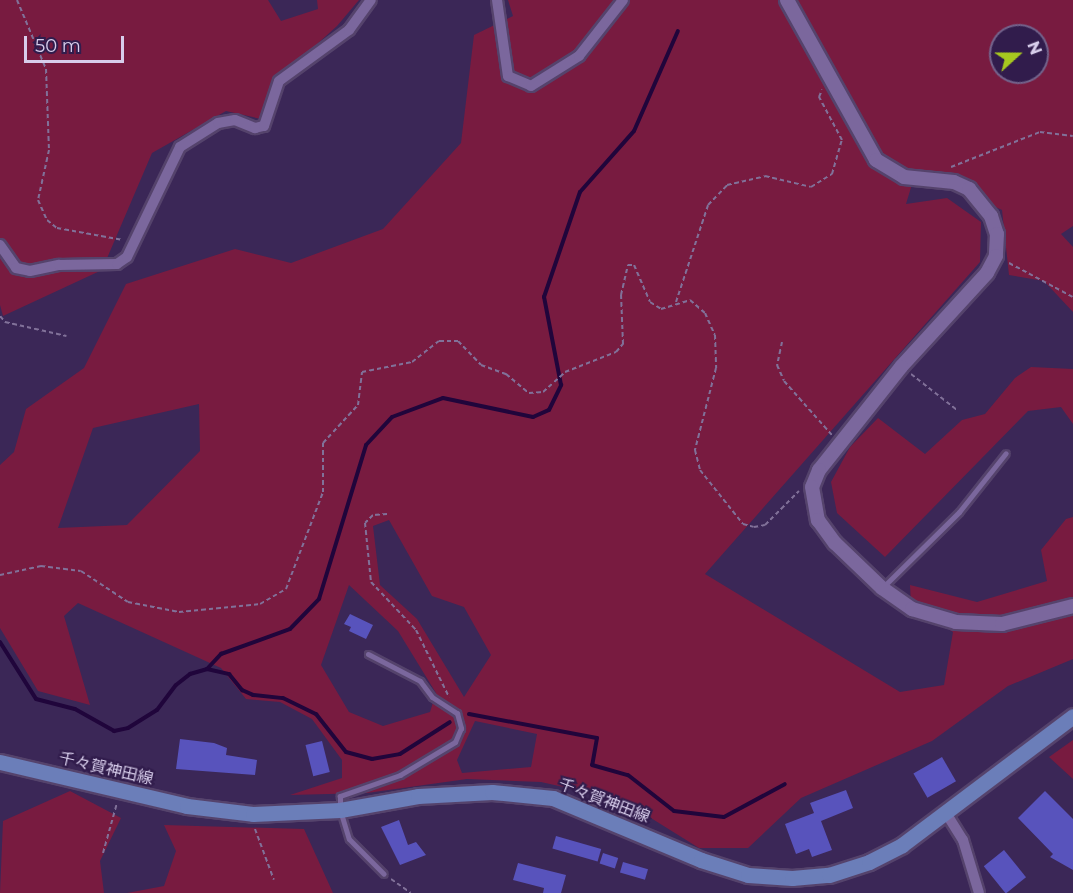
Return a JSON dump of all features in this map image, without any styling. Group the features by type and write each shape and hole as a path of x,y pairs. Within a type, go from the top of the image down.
{"main road":[{"name":"千々賀神田線","path":"0,762 187,806 253,814 340,810 418,796 492,792 553,798 701,861 748,876 792,878 829,875 869,862 902,845 1073,716"}],"street":[{"path":"0,245 16,268 30,271 59,265 117,264 127,257 137,243 180,147 218,123 235,120 255,128 264,126 279,81 349,30 371,0"},
{"path":"496,0 508,76 531,86 579,56 623,0"},
{"path":"787,0 828,73 862,142 888,170 904,177 954,182 982,201 997,234 996,256 987,273 901,367 840,443 812,487 818,520 835,543 882,588 912,609 956,622 1002,624 1073,606"},
{"path":"946,813 963,840 979,893"}],"lane":[{"path":"882,588 959,512 1006,453"},
{"path":"368,654 420,681 432,697 457,713 461,728 455,742 400,775 340,796 340,810 349,839 384,874"}],"path":[{"path":"17,0 46,69 50,150 38,200 47,220 57,228 137,243"},
{"path":"676,302 708,205 728,185 765,176 811,187 832,174 842,140 819,97 828,73"},
{"path":"951,167 1040,132 1073,136"},
{"path":"996,256 1073,297"},
{"path":"0,575 41,566 81,571 128,602 180,612 260,604 286,589 323,492 323,443 358,405 362,372 412,362 439,341 458,340 481,364 506,374 529,393 543,392 552,381 565,372 616,352 623,344 621,295 628,265 634,265 650,302 661,309 676,302 690,300 705,313 715,335 716,368 695,450 700,470 743,524 754,527 765,525 799,491 812,487"},
{"path":"0,316 5,322 66,336"},
{"path":"783,342 777,365 784,381 840,443"},
{"path":"901,367 957,410"},
{"path":"387,514 373,515 366,523 371,582 416,630 457,713"},
{"path":"103,853 116,818 118,791"},
{"path":"253,814 256,839 274,880"},
{"path":"384,874 411,893"}],"shaded area":[{"path":"0,0 268,0 281,21 318,9 317,0 359,0 337,26 272,85 261,119 226,111 152,153 102,270 3,316 0,305"},
{"path":"508,0 1073,0 1073,226 1061,234 1073,247 1073,312 1044,281 1009,275 1002,210 916,171 906,204 947,198 981,222 980,262 705,574 900,692 944,685 953,632 911,605 910,585 977,602 1047,581 1041,550 1066,519 1073,517 1073,659 1008,686 932,741 801,798 748,848 699,848 622,800 541,782 467,779 367,793 290,795 342,778 342,760 312,719 280,702 246,699 221,668 78,603 64,616 90,705 38,691 0,628 0,465 14,452 26,409 84,368 126,284 235,249 291,263 383,229 461,143 474,35 513,16","holes":["199,404 200,451 127,525 58,528 93,428","389,520 432,596 464,607 491,655 464,697 417,619 380,585 373,526","349,585 398,631 436,693 430,712 383,726 349,712 321,665","475,721 537,734 531,767 462,773 457,760"]},
{"path":"1031,367 1073,369 1073,424 1061,407 1028,411 885,557 837,513 831,482 850,447 878,418 925,454 962,420 985,414 1015,378"},
{"path":"1073,740 1073,779 1049,757"},
{"path":"70,791 121,818 100,861 104,893 0,893 3,821"},
{"path":"164,825 304,829 333,893 127,893 164,886 176,851"}],"building":[{"path":"350,614 373,625 366,639 349,631 351,627 344,624"},
{"path":"180,739 214,743 227,748 226,755 257,760 255,775 176,769"},
{"path":"322,741 330,772 313,776 306,745"},
{"path":"942,757 956,781 927,798 913,774"},
{"path":"846,790 853,808 821,821 832,850 812,857 809,849 796,854 785,824 814,813 810,803"},
{"path":"1045,791 1073,819 1073,870 1050,857 1053,854 1018,818"},
{"path":"399,820 408,845 416,842 426,855 400,865 381,827"},
{"path":"556,836 601,849 598,861 552,848"},
{"path":"1004,850 1026,877 1005,893 984,866"},
{"path":"603,853 618,858 615,868 600,863"},
{"path":"623,862 648,869 645,880 620,873"},
{"path":"518,863 566,875 561,893 543,893 544,888 513,880"}],"waterway":[{"path":"207,669 221,654 290,629 319,599 366,445 392,417 443,398 533,417 549,410 561,385 544,297 580,192 634,131 678,31"},
{"path":"0,642 36,699 75,709 114,731 128,728 157,710 176,685 190,674 207,669 229,674 242,690 253,695 283,698 316,714 346,752 372,759 400,754 450,722"},
{"path":"469,714 597,738 592,765 628,775 674,811 724,817 785,784"}]}
